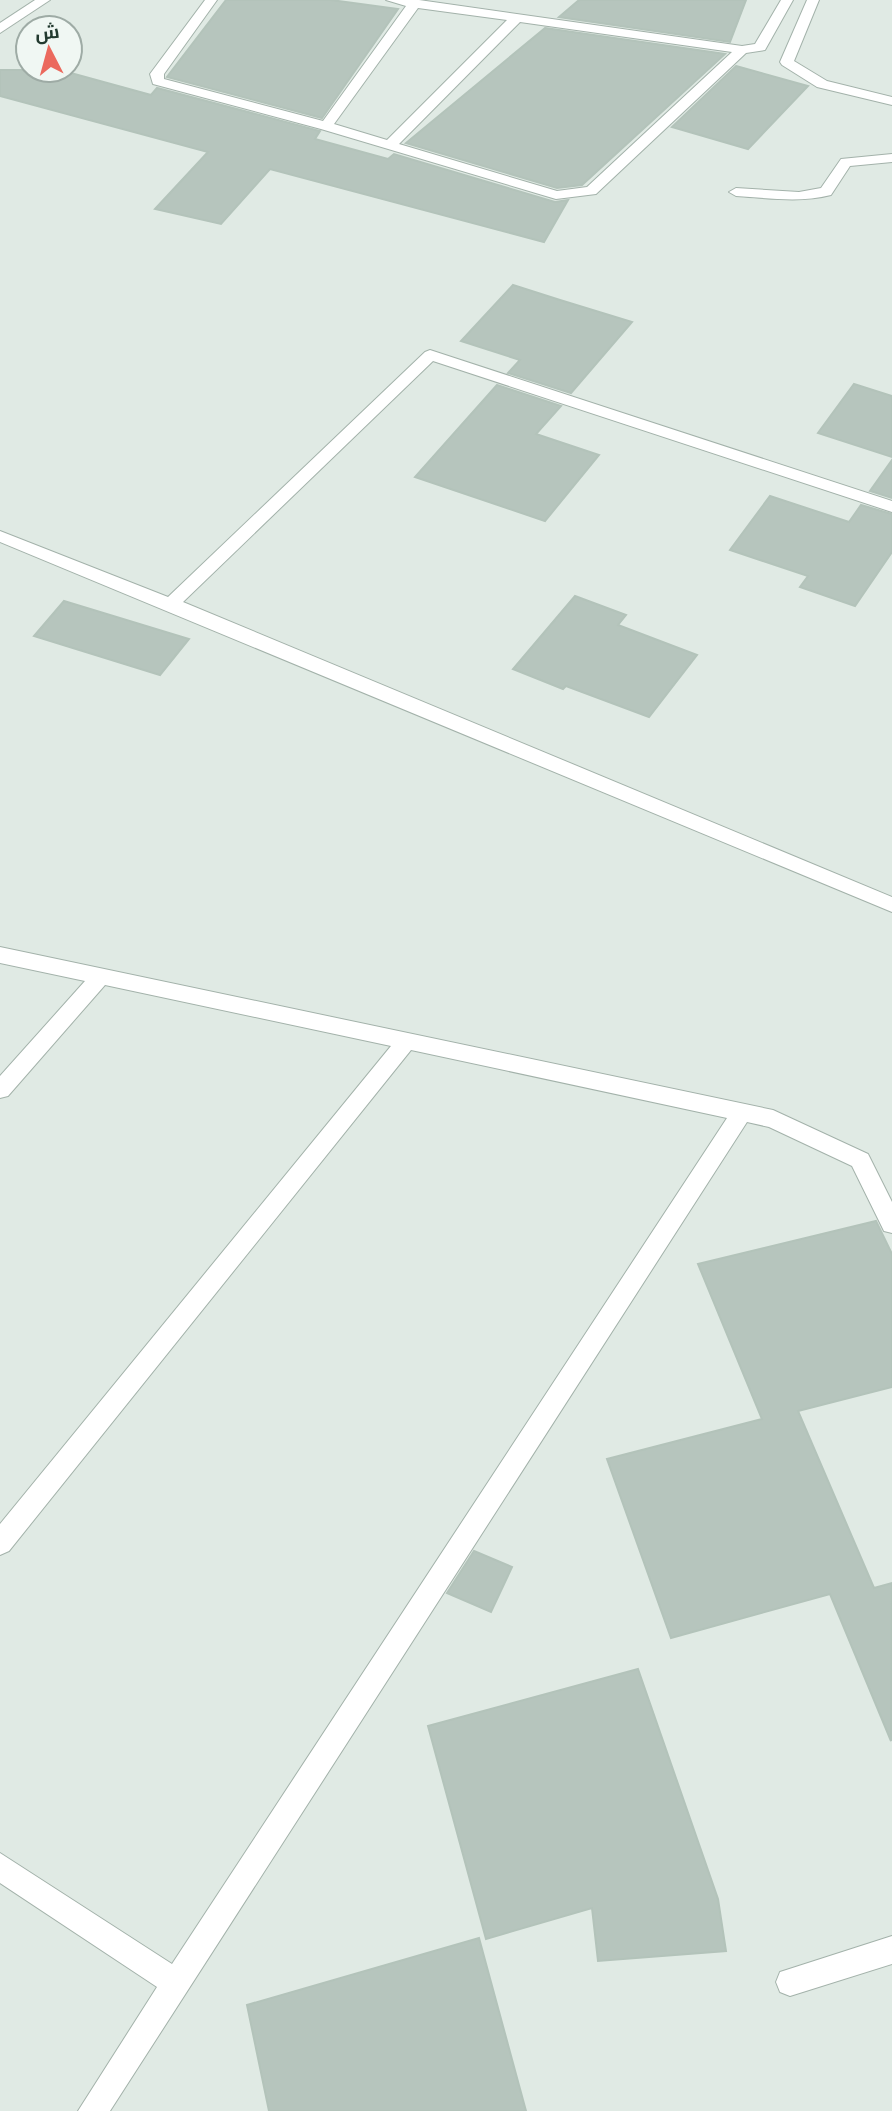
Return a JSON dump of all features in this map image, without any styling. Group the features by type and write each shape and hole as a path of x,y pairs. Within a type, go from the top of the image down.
{"street":[{"path":"0,29 44,0"},
{"path":"211,0 157,74 158,81 326,126 556,195 591,191 742,50"},
{"path":"392,0 742,50 760,47 787,0"},
{"path":"813,0 787,62 812,81 892,101"},
{"path":"326,126 415,3"},
{"path":"390,145 517,18"},
{"path":"736,192 799,196 826,192 846,162 892,158"},
{"path":"171,604 430,355 892,507"},
{"path":"0,536 171,604 892,905"},
{"path":"0,955 774,1119 860,1160 892,1224"},
{"path":"0,1090 100,977"},
{"path":"0,1543 406,1042"},
{"path":"93,2111 742,1112"},
{"path":"0,1867 177,1983"},
{"path":"790,1982 892,1950"}],"building":[{"path":"226,0 331,0 398,9 322,118 167,77"},
{"path":"579,0 746,0 730,42 559,17"},
{"path":"545,28 725,54 582,185 557,188 406,143"},
{"path":"736,66 808,86 748,149 672,127"},
{"path":"0,70 14,70 14,84 84,84 84,77 151,95 157,88 320,131 315,139 388,159 394,154 555,202 568,200 544,242 270,169 221,224 155,209 208,152 0,96"},
{"path":"513,285 632,322 571,393 508,373 520,360 461,341"},
{"path":"854,384 892,396 892,457 818,433"},
{"path":"497,385 561,406 536,434 599,455 545,521 415,477"},
{"path":"892,460 892,498 870,491"},
{"path":"770,496 849,522 861,505 892,514 892,552 855,606 800,587 808,576 730,550"},
{"path":"575,596 626,615 618,625 697,655 649,717 566,686 563,689 513,669"},
{"path":"64,601 189,639 160,675 34,636"},
{"path":"876,1221 892,1254 892,1387 798,1411 874,1588 892,1583 891,1741 830,1594 671,1638 607,1459 762,1419 698,1264"},
{"path":"474,1551 512,1567 491,1612 447,1593"},
{"path":"638,1669 718,1899 726,1951 598,1961 592,1908 486,1939 428,1726"},
{"path":"479,1938 526,2111 269,2111 247,2005"}]}
